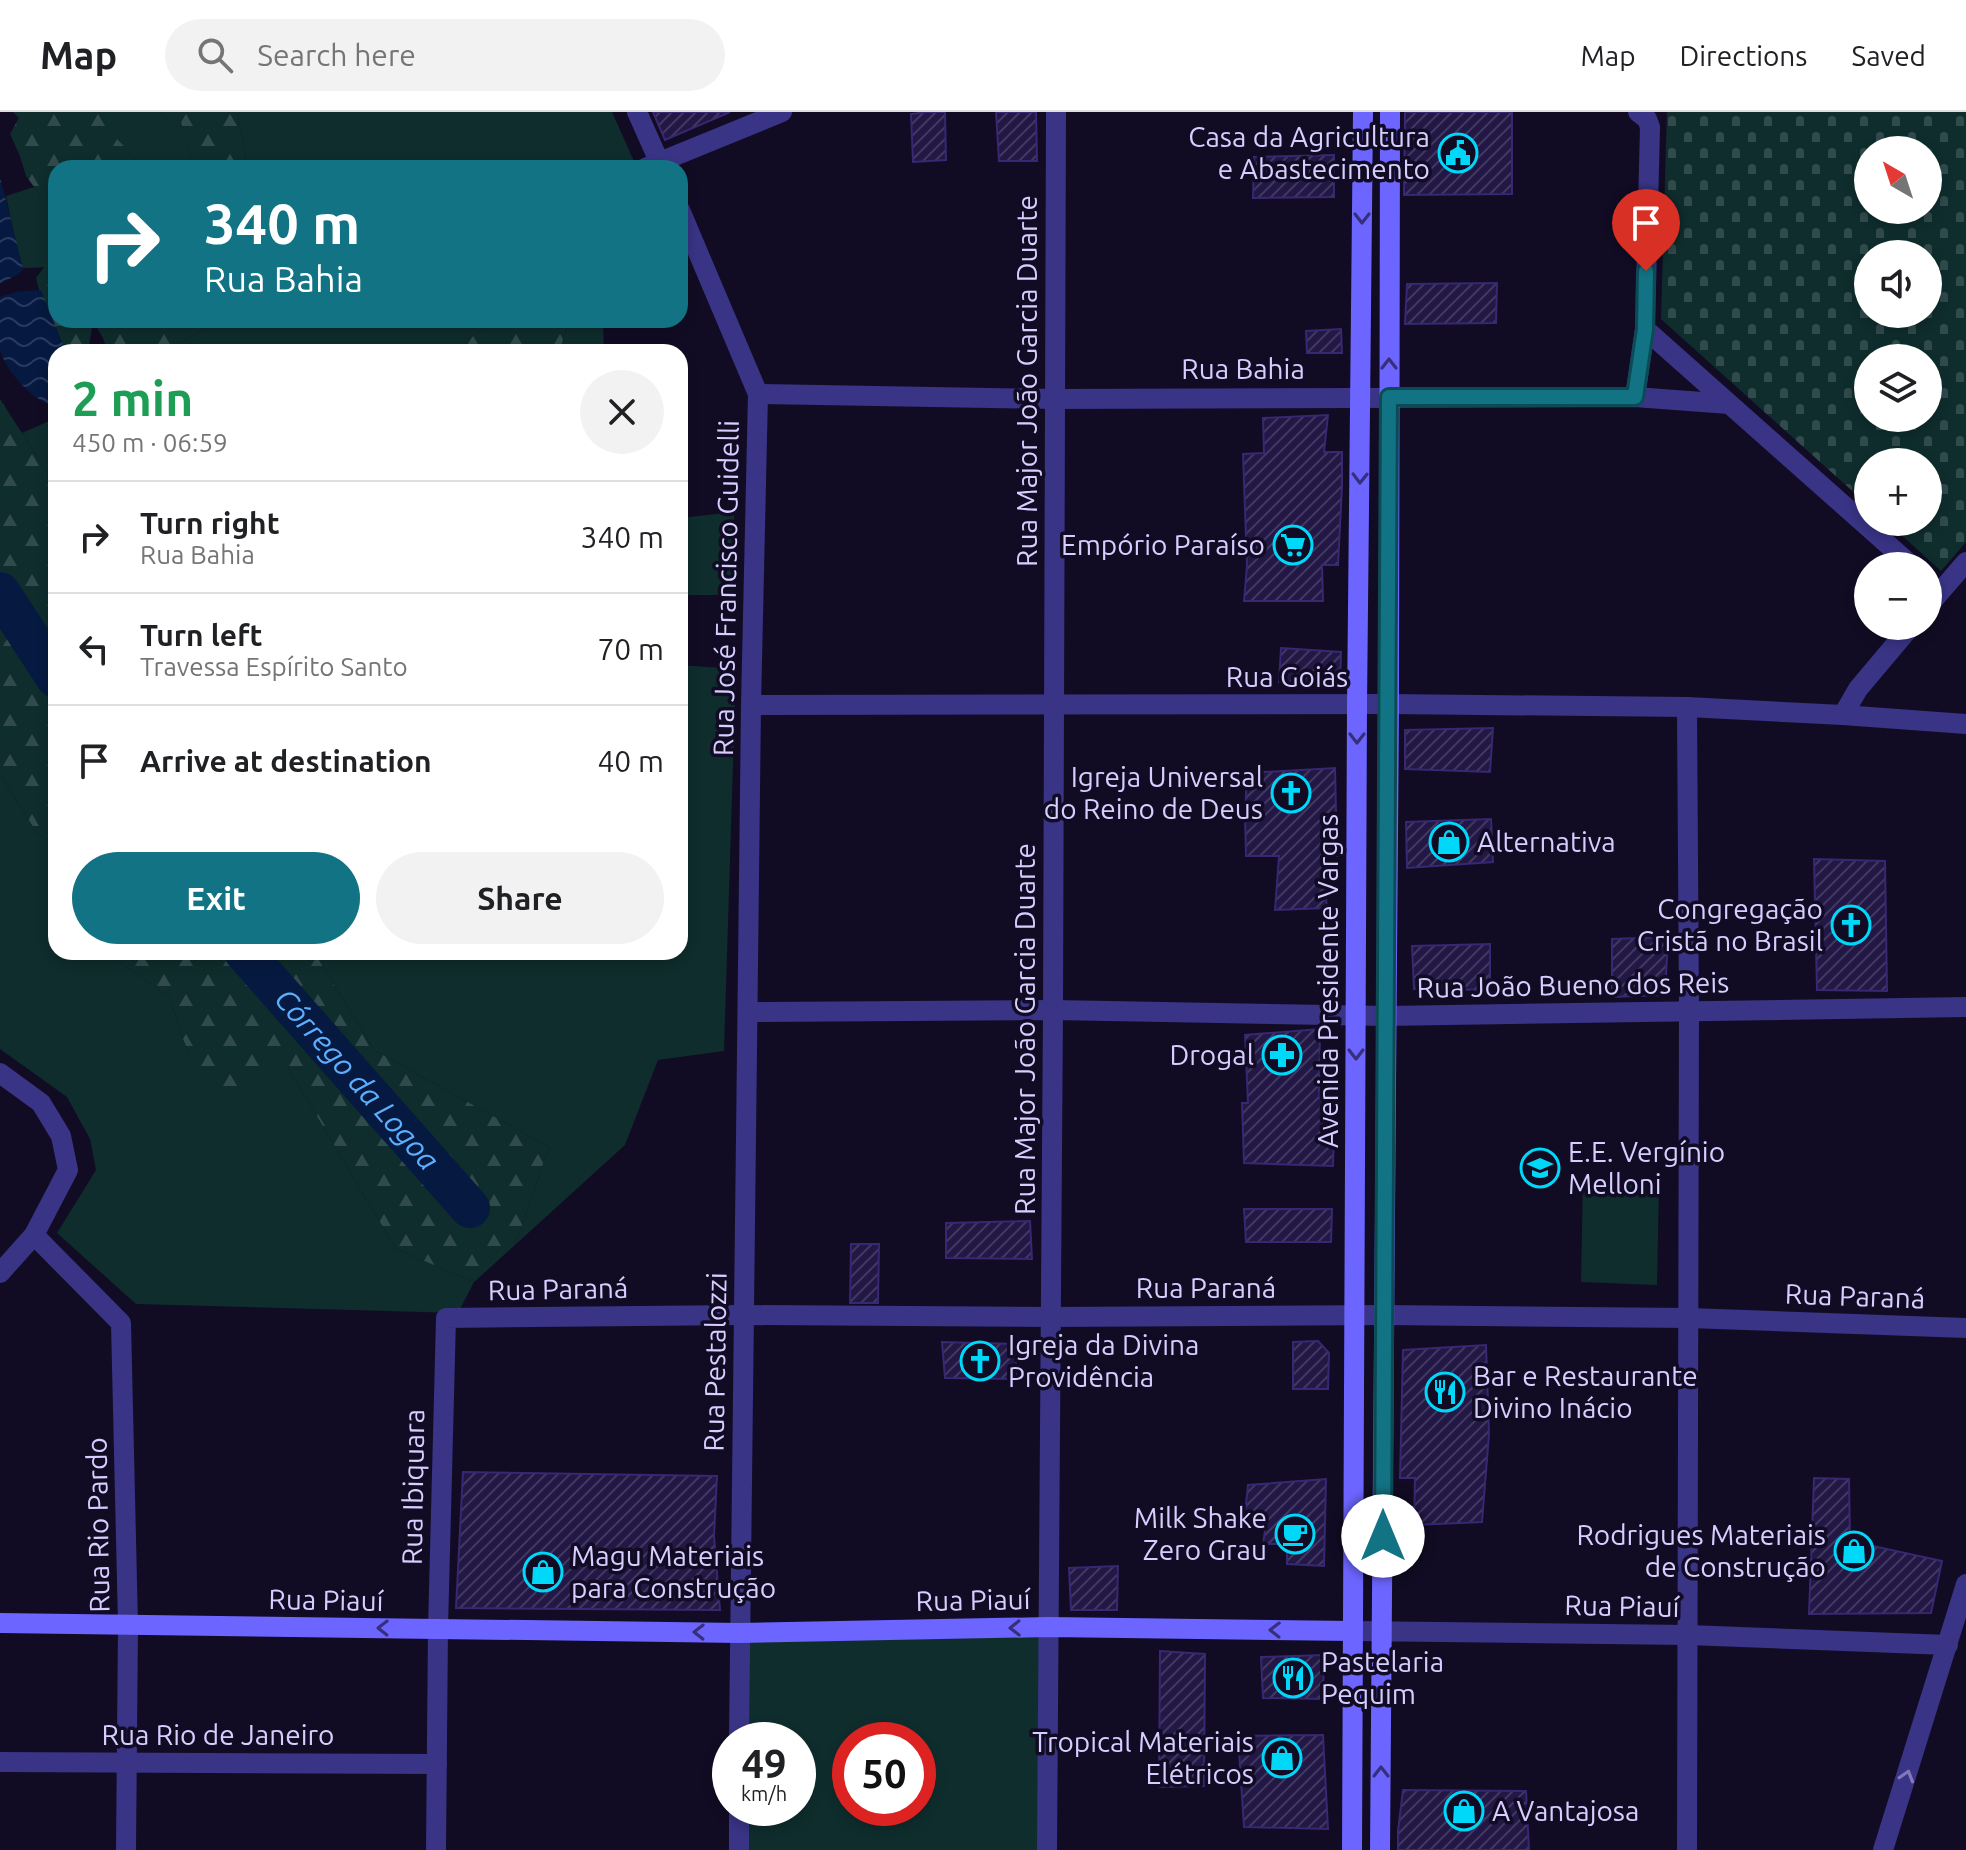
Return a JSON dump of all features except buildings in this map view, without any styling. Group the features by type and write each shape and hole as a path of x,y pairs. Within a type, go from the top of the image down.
{"main road":[{"name":"Avenida Presidente Vargas","path":"1352,1850 1363,112"},
{"name":"Avenida Presidente Vargas","path":"1380,1850 1389,704 1390,112"},
{"name":"Rua Piauí","path":"0,1623 740,1633 1049,1627 1353,1631"}],"street":[{"path":"637,112 654,160"},
{"path":"670,160 782,112"},
{"name":"Rua Major João Garcia Duarte","path":"1047,1850 1056,112"},
{"path":"1635,397 1645,329 1650,127 1647,119 1638,112"},
{"name":"Rua José Francisco Guidelli","path":"688,229 758,394 748,984"},
{"path":"1645,329 1896,552"},
{"name":"Rua Bahia","path":"758,394 1055,399 1635,397 1729,404"},
{"path":"1942,584 1966,562"},
{"path":"1843,715 1858,689 1899,640"},
{"name":"Rua Goiás","path":"751,705 1687,707 1966,724"},
{"path":"1687,707 1687,1850"},
{"name":"Rua Pestalozzi","path":"739,1722 748,984"},
{"name":"Rua João Bueno dos Reis","path":"748,1012 1053,1010 1386,1016 1966,1007"},
{"path":"0,1073 41,1103 61,1136 68,1170 34,1235 0,1273"},
{"name":"Rua Rio Pardo","path":"34,1235 121,1323 128,1625 126,1850"},
{"name":"Rua Paraná","path":"446,1318 1384,1315 1689,1318 1966,1328"},
{"name":"Rua Ibiquara","path":"436,1850 446,1318"},
{"path":"1883,1850 1966,1584"},
{"name":"Rua Piauí","path":"1353,1631 1688,1635 1948,1645"},
{"name":"Rua Rio de Janeiro","path":"0,1762 437,1764"},
{"path":"739,1826 739,1850"}],"green space":[{"path":"13,112 123,112 126,120 113,135 135,160 48,160 48,205 26,176 10,134 19,118"},
{"path":"123,112 161,112 164,117 181,121 191,160 135,160 112,135 125,121"},
{"path":"161,112 237,112 245,160 191,160 181,122 164,117"},
{"path":"237,112 612,112 633,160 245,160"},
{"path":"1667,112 1966,112 1966,542 1942,570 1942,552 1920,552 1902,536 1942,536 1942,448 1854,448 1854,492 1661,319"},
{"path":"34,187 48,204 48,267 23,268 6,196"},
{"path":"48,266 48,324 36,278"},
{"path":"49,328 92,328 89,344 60,344"},
{"path":"97,328 206,328 176,344 105,344"},
{"path":"206,328 485,328 468,344 176,344"},
{"path":"485,328 567,328 562,344 468,344"},
{"path":"567,328 603,328 604,344 562,344"},
{"path":"0,399 48,474 48,839 37,833 0,775"},
{"path":"48,422 48,474 22,433"},
{"path":"734,512 735,595 688,595 688,517"},
{"path":"688,666 736,669 724,1051 658,1060 625,1145 515,1245 549,1147 374,1050 319,960 688,960"},
{"path":"0,775 37,833 48,839 48,960 117,960 170,997 192,1059 287,1066 396,1249 474,1282 458,1313 136,1304 57,1233 96,1170 90,1139 67,1097 0,1049"},
{"path":"117,960 319,960 374,1050 549,1147 515,1245 474,1282 396,1249 287,1066 221,1094 192,1059 170,997"},
{"path":"1583,1180 1659,1184 1657,1285 1581,1282"},
{"path":"1049,1627 1047,1850 739,1850 739,1826 816,1826 816,1722 739,1722 740,1633"}],"water":[{"path":"0,177 23,268 0,284"},
{"path":"41,290 48,307 48,328 56,328 63,344 48,344 48,404 30,393 2,357 0,297"}],"waterway":[{"name":"Córrego da Logoa","path":"0,592 48,666"},
{"name":"Córrego da Logoa","path":"251,960 470,1208"}],"place":[{"name":"Casa da Agricultura e Abastecimento","path":"1458,153"},
{"name":"Empório Paraíso","path":"1293,545"},
{"name":"Igreja Universal do Reino de Deus","path":"1291,793"},
{"name":"Alternativa","path":"1449,842"},
{"name":"Congregação Cristã no Brasil","path":"1851,925"},
{"name":"Drogal","path":"1282,1055"},
{"name":"E.E. Vergínio Melloni","path":"1540,1168"},
{"name":"Igreja da Divina Providência","path":"980,1361"},
{"name":"Bar e Restaurante Divino Inácio","path":"1445,1392"},
{"name":"Milk Shake Zero Grau","path":"1295,1534"},
{"name":"Rodrigues Materiais de Construção","path":"1854,1551"},
{"name":"Magu Materiais para Construção","path":"543,1572"},
{"name":"Pastelaria Pequim","path":"1293,1678"},
{"name":"Tropical Materiais Elétricos","path":"1282,1758"},
{"name":"A Vantajosa","path":"1464,1811"}],"route":[{"path":"1383,1536 1389,397 1635,397 1645,329 1646,271"}]}
